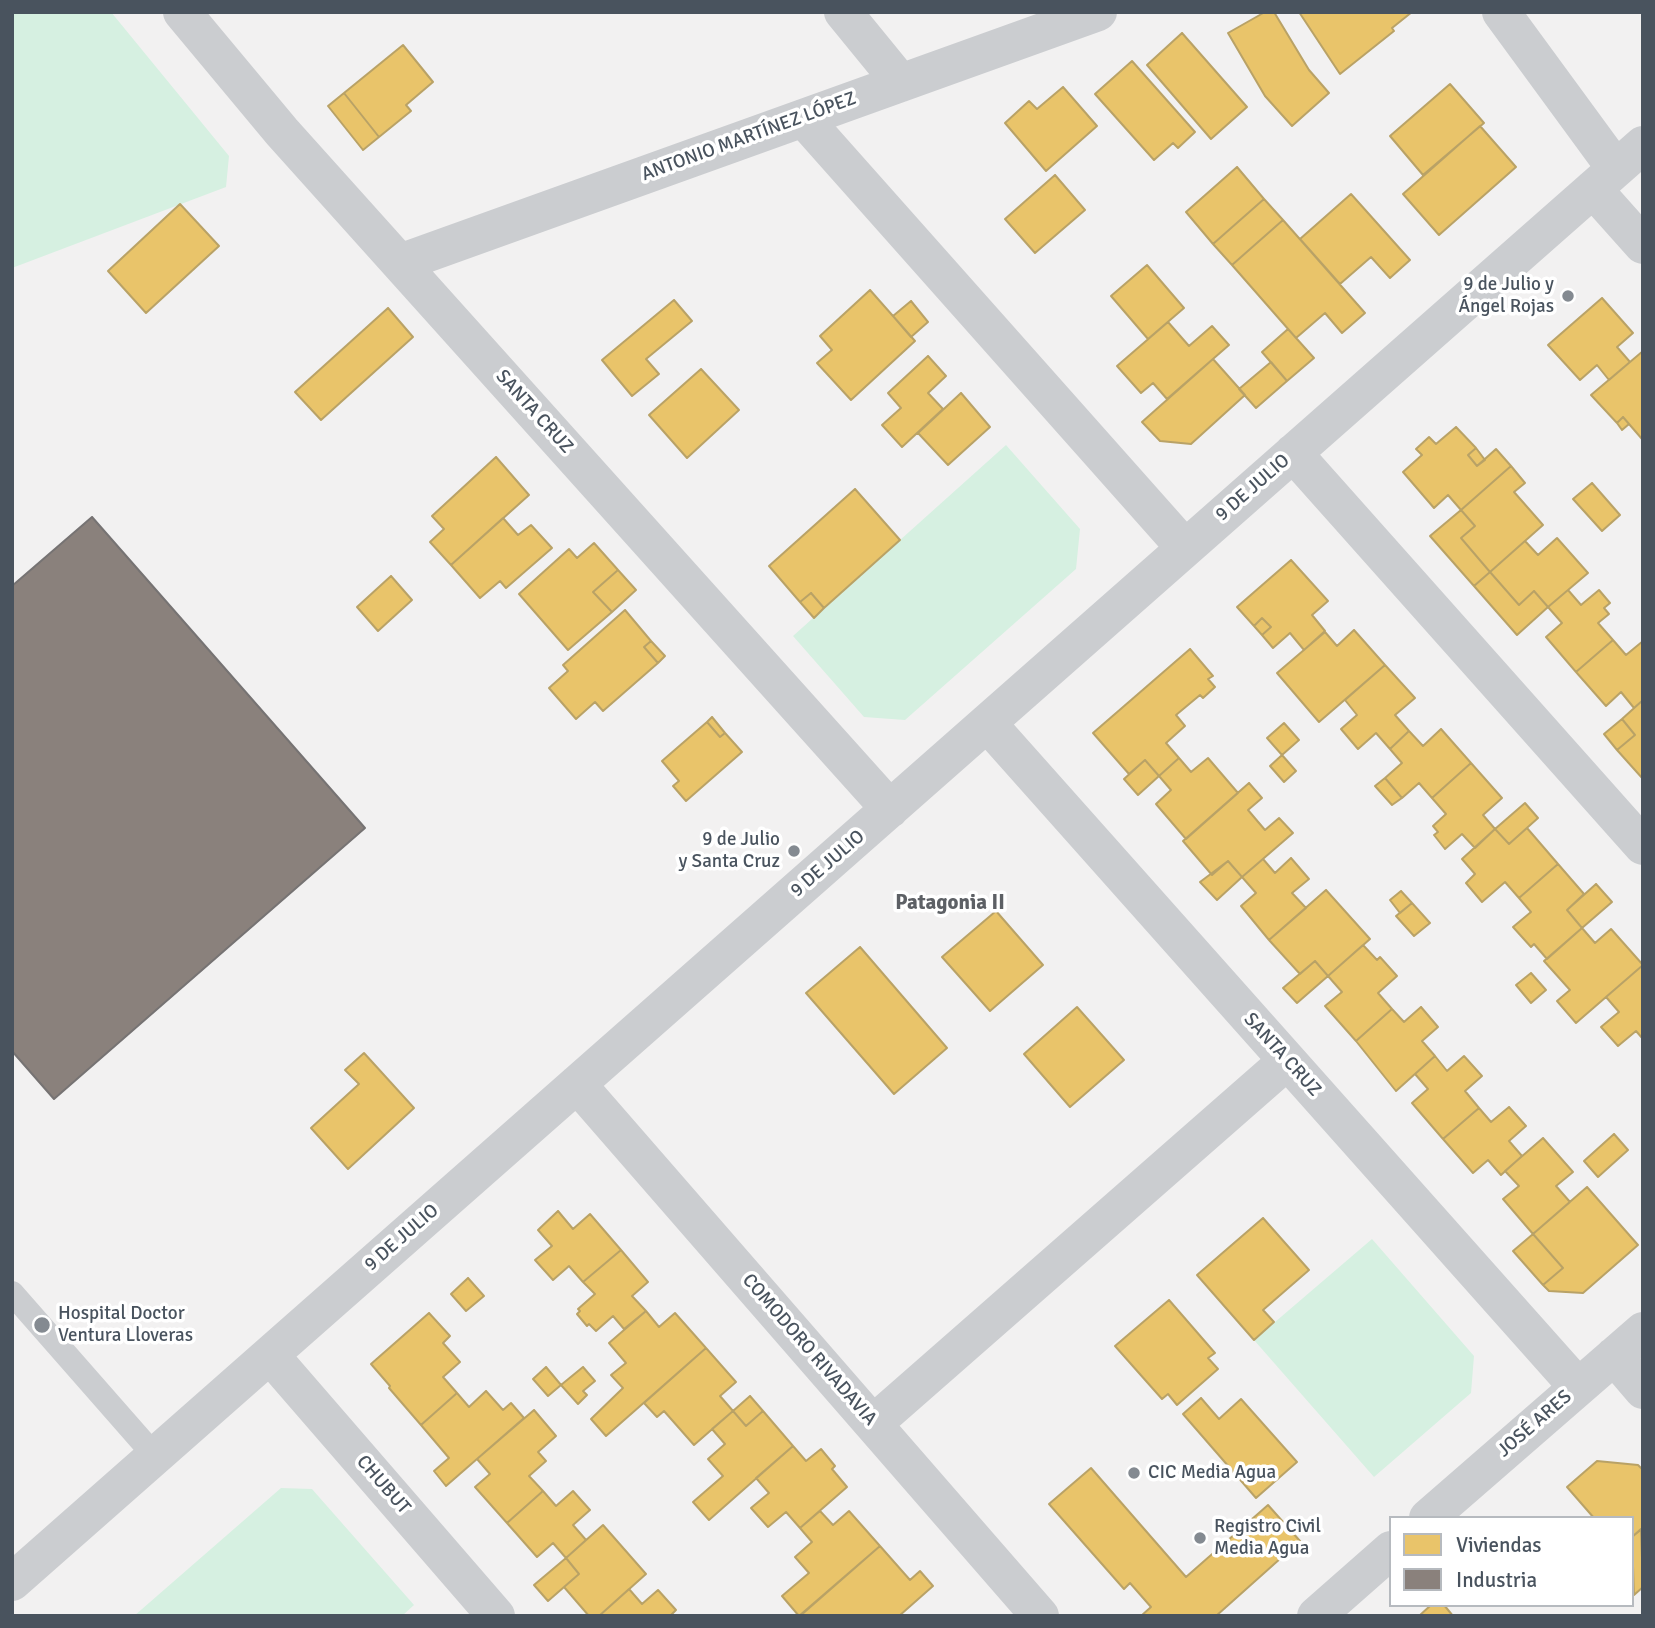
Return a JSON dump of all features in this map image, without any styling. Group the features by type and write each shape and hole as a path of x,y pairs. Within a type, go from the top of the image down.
{"street":[{"name":"SANTA CRUZ","path":"182,12 282,132 890,809"},
{"path":"843,12 901,83"},
{"name":"ANTONIO MARTÍNEZ LÓPEZ","path":"400,263 1098,12"},
{"path":"1501,12 1617,167 1643,245"},
{"path":"803,117 1185,548"},
{"name":"9 DE JULIO","path":"12,1582 1617,167"},
{"path":"1293,453 1643,846"},
{"name":"SANTA CRUZ","path":"987,723 1578,1387"},
{"path":"873,1424 1287,1060"},
{"name":"COMODORO RIVADAVIA","path":"577,1084 1040,1616"},
{"name":"JOSÉ ARES","path":"1430,1516 1643,1331"},
{"name":"CHUBUT","path":"270,1355 496,1616"},
{"path":"1614,1356 1643,1390"},
{"path":"1316,1616 1389,1552"}],"lane":[{"path":"12,1293 155,1456"}],"green space":[{"path":"12,12 111,12 229,156 226,187 12,268"},
{"path":"1006,445 1080,529 1076,569 905,720 864,717 793,636"},
{"path":"1372,1239 1474,1356 1471,1393 1374,1477 1254,1340"},
{"path":"281,1488 312,1489 414,1605 402,1616 134,1616"}],"building: Viviendas":[{"path":"1265,12 1274,12 1309,70 1329,93 1292,126 1265,96 1228,33"},
{"path":"1299,12 1412,12 1392,28 1394,31 1340,74"},
{"path":"1182,33 1247,107 1211,139 1147,65"},
{"path":"403,45 433,82 406,105 411,111 379,137 344,93"},
{"path":"1132,61 1195,132 1178,148 1173,143 1154,160 1095,94"},
{"path":"1450,84 1484,123 1423,175 1390,136"},
{"path":"1063,87 1097,126 1046,171 1005,123 1029,101 1037,109"},
{"path":"344,93 379,137 363,150 328,106"},
{"path":"1480,126 1516,167 1439,235 1403,194"},
{"path":"1237,167 1264,199 1213,244 1186,212"},
{"path":"1055,175 1085,210 1035,253 1005,219"},
{"path":"1351,194 1410,260 1390,278 1371,257 1340,284 1300,239"},
{"path":"1264,199 1283,220 1232,265 1213,244"},
{"path":"180,204 219,246 146,313 108,271"},
{"path":"1283,220 1365,313 1342,333 1325,313 1296,338 1232,265"},
{"path":"1147,265 1184,308 1148,339 1111,296"},
{"path":"870,290 915,341 851,400 817,363 832,350 820,336"},
{"path":"1602,298 1633,333 1617,347 1630,362 1609,380 1597,365 1580,380 1548,345"},
{"path":"674,300 692,321 646,359 659,374 632,396 602,360"},
{"path":"911,301 928,322 911,337 893,316"},
{"path":"388,308 413,337 321,420 295,392"},
{"path":"1168,322 1189,346 1212,326 1229,345 1167,399 1153,383 1141,393 1117,366"},
{"path":"1288,329 1314,358 1287,381 1262,352"},
{"path":"1643,351 1642,439 1623,417 1617,423 1591,395"},
{"path":"928,356 946,376 928,393 943,409 902,447 882,425 901,408 888,393"},
{"path":"1213,359 1245,395 1191,444 1160,441 1142,422"},
{"path":"1271,362 1287,381 1256,408 1239,389"},
{"path":"701,369 739,410 687,458 649,415"},
{"path":"961,393 990,427 948,465 918,433"},
{"path":"1623,417 1629,424 1622,430 1617,423"},
{"path":"1456,427 1476,448 1468,455 1477,466 1496,449 1511,466 1461,510 1448,495 1434,508 1403,472 1422,455 1416,449 1429,437 1436,444"},
{"path":"1476,448 1485,460 1477,466 1468,455"},
{"path":"496,457 529,495 451,565 430,542 444,529 432,516"},
{"path":"1511,466 1525,483 1514,492 1543,525 1490,572 1461,538 1475,526 1461,510"},
{"path":"1592,483 1620,515 1602,531 1573,499"},
{"path":"855,489 900,540 824,608 811,593 800,602 769,566"},
{"path":"1461,510 1475,526 1461,538 1490,572 1474,586 1430,536"},
{"path":"503,518 518,535 531,525 552,548 506,588 500,581 480,598 451,565"},
{"path":"1557,538 1588,573 1548,607 1534,591 1519,605 1490,572 1525,541 1538,555"},
{"path":"594,543 618,570 593,592 612,612 568,650 519,594 569,549 577,558"},
{"path":"1291,560 1328,601 1312,615 1325,631 1304,650 1290,633 1273,648 1262,635 1271,627 1262,618 1254,626 1237,607"},
{"path":"618,570 636,590 612,612 593,592"},
{"path":"1490,572 1519,605 1534,591 1548,607 1517,635 1474,586"},
{"path":"391,576 412,600 378,631 357,607"},
{"path":"1568,590 1581,605 1599,590 1610,603 1604,608 1609,614 1598,623 1613,640 1576,672 1546,637 1562,623 1548,607"},
{"path":"811,593 824,608 814,618 800,602"},
{"path":"625,610 651,641 644,647 658,663 603,711 595,702 576,719 549,688 568,671 563,665"},
{"path":"1262,618 1271,627 1262,635 1254,626"},
{"path":"1354,630 1385,665 1319,722 1277,673 1325,632 1337,646"},
{"path":"1613,640 1626,655 1643,641 1643,700 1634,708 1621,692 1606,706 1576,672"},
{"path":"651,641 665,656 658,663 644,647"},
{"path":"1190,649 1213,676 1208,679 1215,687 1203,698 1200,695 1176,715 1185,726 1166,743 1179,758 1159,776 1145,760 1129,774 1093,733"},
{"path":"1385,665 1415,698 1395,715 1409,731 1390,749 1376,733 1358,749 1341,729 1357,715 1345,700"},
{"path":"1643,700 1643,779 1617,750 1635,735 1622,719"},
{"path":"712,717 725,733 720,737 707,722"},
{"path":"1622,719 1635,735 1617,750 1604,734"},
{"path":"707,722 720,737 725,733 742,752 686,801 673,786 679,781 662,761"},
{"path":"1284,723 1299,740 1282,755 1267,738"},
{"path":"1441,729 1471,763 1432,798 1419,783 1402,798 1385,778 1402,763 1390,749 1409,731 1423,746"},
{"path":"1282,755 1296,771 1284,782 1270,766"},
{"path":"1179,758 1191,772 1208,758 1238,793 1186,839 1156,804 1171,790 1159,776"},
{"path":"1145,760 1159,776 1138,795 1124,779"},
{"path":"1471,763 1502,798 1483,815 1495,829 1475,848 1462,834 1445,849 1434,835 1438,832 1433,826 1446,814 1432,798"},
{"path":"1385,778 1402,798 1392,805 1375,786"},
{"path":"1249,783 1262,798 1248,810 1265,830 1279,818 1293,833 1242,877 1228,861 1212,875 1183,841"},
{"path":"1525,803 1538,818 1509,844 1495,829"},
{"path":"1527,828 1558,864 1519,898 1505,882 1482,902 1466,883 1475,874 1462,859 1495,829 1509,844"},
{"path":"1291,858 1309,879 1292,893 1306,908 1269,940 1241,906 1256,893 1242,877 1263,859 1275,873"},
{"path":"1228,861 1242,877 1217,900 1200,882"},
{"path":"1558,864 1584,894 1567,910 1582,928 1547,959 1534,944 1531,947 1513,927 1531,912 1519,898"},
{"path":"1596,884 1612,902 1582,928 1567,910"},
{"path":"1326,890 1370,939 1328,976 1315,961 1300,974 1269,940"},
{"path":"1401,891 1412,903 1400,913 1390,900"},
{"path":"1412,903 1430,923 1414,936 1396,916"},
{"path":"996,911 1043,965 990,1011 942,957"},
{"path":"1582,928 1595,943 1611,929 1643,965 1576,1023 1557,1001 1570,990 1544,961"},
{"path":"1363,945 1377,960 1380,957 1397,976 1378,993 1392,1009 1356,1041 1325,1006 1342,992 1328,976"},
{"path":"860,947 947,1048 894,1094 806,993"},
{"path":"1315,961 1328,976 1297,1003 1283,988"},
{"path":"1643,965 1643,1039 1636,1031 1618,1046 1601,1027 1619,1012 1606,997"},
{"path":"1531,973 1546,990 1531,1003 1516,985"},
{"path":"1077,1007 1124,1060 1070,1107 1024,1054"},
{"path":"1421,1007 1438,1027 1422,1041 1435,1056 1396,1091 1356,1041 1392,1009 1404,1022"},
{"path":"364,1053 414,1108 348,1169 311,1128 359,1084 345,1070"},
{"path":"1435,1056 1447,1071 1464,1056 1482,1076 1465,1091 1479,1108 1443,1139 1412,1103 1428,1089 1415,1074"},
{"path":"1509,1107 1526,1126 1509,1141 1522,1156 1501,1175 1488,1160 1473,1173 1443,1139 1479,1108 1491,1122"},
{"path":"1614,1134 1628,1150 1598,1177 1584,1161"},
{"path":"1543,1138 1573,1172 1556,1186 1570,1202 1533,1234 1503,1199 1519,1186 1505,1171"},
{"path":"1587,1187 1638,1245 1583,1293 1549,1291 1543,1285 1563,1268 1533,1234"},
{"path":"558,1211 573,1229 590,1214 621,1250 583,1282 569,1266 553,1280 535,1260 552,1246 538,1230"},
{"path":"1263,1218 1309,1270 1263,1310 1274,1322 1254,1340 1197,1275"},
{"path":"1533,1234 1563,1268 1543,1285 1513,1251"},
{"path":"621,1250 648,1282 632,1296 646,1311 624,1329 613,1316 596,1331 589,1324 587,1326 577,1314 580,1311 578,1309 595,1294 583,1282"},
{"path":"468,1278 484,1296 466,1311 451,1294"},
{"path":"1169,1300 1215,1353 1208,1358 1218,1369 1177,1405 1168,1394 1162,1399 1115,1346"},
{"path":"646,1311 659,1327 675,1313 706,1348 606,1436 591,1419 623,1388 611,1375 626,1363 609,1343"},
{"path":"429,1313 450,1336 443,1343 460,1362 443,1377 457,1393 421,1425 371,1364"},
{"path":"706,1348 736,1382 720,1396 733,1411 694,1445 664,1411 657,1417 644,1403"},
{"path":"546,1367 561,1385 548,1396 533,1379"},
{"path":"583,1367 595,1381 583,1391 587,1395 578,1404 561,1385"},
{"path":"486,1391 503,1410 511,1403 524,1418 446,1486 434,1471 449,1458 421,1425 457,1393 469,1407"},
{"path":"750,1396 763,1411 746,1426 733,1411"},
{"path":"1201,1398 1219,1419 1241,1399 1297,1462 1256,1498 1183,1414"},
{"path":"534,1410 556,1436 538,1452 546,1461 529,1476 543,1491 507,1523 475,1487 490,1474 477,1459"},
{"path":"733,1411 746,1426 763,1411 793,1446 709,1520 693,1502 723,1476 708,1459 725,1444 712,1429"},
{"path":"793,1446 806,1461 821,1449 835,1466 832,1469 847,1487 800,1528 786,1512 768,1527 751,1508 769,1493 756,1478"},
{"path":"1597,1461 1638,1465 1643,1470 1643,1528 1634,1535 1634,1516 1592,1516 1567,1487"},
{"path":"1091,1468 1186,1577 1268,1505 1300,1541 1216,1616 1141,1616 1151,1607 1130,1583 1124,1589 1049,1504"},
{"path":"543,1491 556,1506 573,1491 590,1510 573,1525 586,1540 566,1558 553,1543 537,1557 507,1523"},
{"path":"820,1511 833,1525 849,1511 880,1546 799,1616 782,1596 809,1573 795,1557 812,1542 800,1528"},
{"path":"603,1525 646,1574 599,1616 589,1616 564,1587 579,1574 566,1558"},
{"path":"1641,1529 1643,1587 1634,1595 1634,1535"},
{"path":"880,1546 910,1580 920,1571 933,1586 899,1616 800,1616"},
{"path":"566,1558 579,1574 548,1601 534,1585"},
{"path":"629,1589 642,1604 658,1590 676,1610 670,1616 599,1616"},
{"path":"1429,1607 1446,1607 1453,1616 1419,1616"}],"building: Industria":[{"path":"92,517 365,828 54,1099 12,1051 12,586"}],"place":[{"name":"9 de Julio y Ángel Rojas","path":"1568,296"},
{"name":"9 de Julio y Santa Cruz","path":"794,851"},
{"name":"Hospital Doctor Ventura Lloveras","path":"42,1325"},
{"name":"CIC Media Agua","path":"1134,1473"},
{"name":"Registro Civil Media Agua","path":"1200,1538"}],"district":[{"name":"Patagonia II","path":"950,903"}]}
